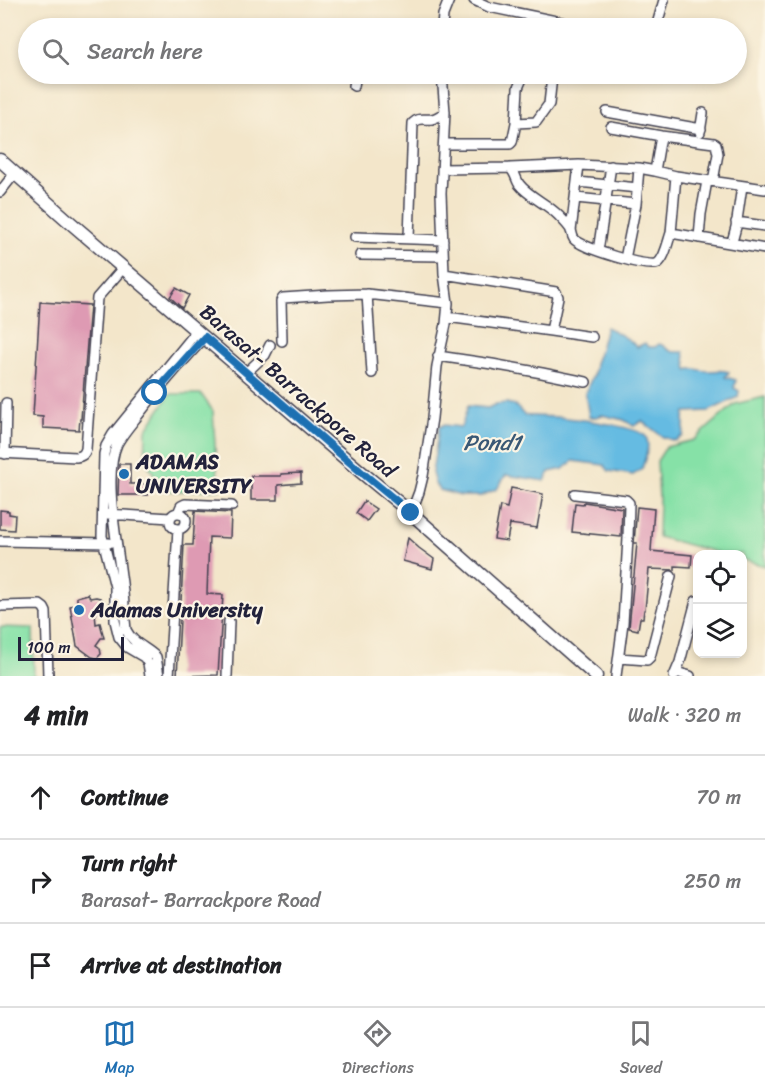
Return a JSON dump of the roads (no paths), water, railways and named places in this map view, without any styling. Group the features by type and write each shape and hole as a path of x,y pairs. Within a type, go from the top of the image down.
{"main road":[{"name":"Barasat- Barrackpore Road","path":"0,160 351,464 411,513 596,676"}],"street":[{"path":"443,18 449,0"},
{"path":"474,0 489,7 543,18"},
{"path":"659,18 664,0"},
{"path":"411,513 423,476 438,356 447,317 441,193 445,112 443,84"},
{"path":"444,144 510,144 516,123 520,84"},
{"path":"516,123 534,123 538,120 549,104 551,84"},
{"path":"409,238 413,123 418,119 438,117 445,112"},
{"path":"607,112 701,129"},
{"path":"699,141 703,113"},
{"path":"611,127 716,144 718,154 701,214 699,238"},
{"path":"656,171 661,136"},
{"path":"571,231 579,165"},
{"path":"442,169 611,166 639,168 676,176 765,189"},
{"path":"598,251 611,166"},
{"path":"510,168 520,184 555,212 571,231 576,241 598,251 649,264 658,263 662,258 671,233 676,176"},
{"path":"626,259 636,204 639,168"},
{"path":"0,192 15,173"},
{"path":"578,182 638,188"},
{"path":"732,243 741,186"},
{"path":"576,198 636,204"},
{"path":"736,222 765,226"},
{"path":"671,233 765,249"},
{"path":"355,237 442,240"},
{"path":"360,255 443,256"},
{"path":"6,403 2,453 76,457 85,453 97,298 123,268"},
{"path":"444,274 556,292 558,297 551,330"},
{"path":"282,341 282,301 284,298 328,294 367,294 448,303"},
{"path":"367,294 372,373"},
{"path":"447,317 592,337"},
{"path":"150,676 148,663 144,657 127,647 119,638 121,574 109,516 105,454 108,440 201,334"},
{"path":"246,373 266,355 270,345"},
{"path":"438,356 586,382"},
{"path":"575,494 628,502 624,623 616,676"},
{"path":"169,676 174,521 181,506 185,504 231,506"},
{"path":"109,516 174,521"},
{"path":"109,516 102,536 115,587 120,620 130,637 156,657 159,676"},
{"path":"0,541 116,543"},
{"path":"619,658 643,661 650,657 671,576"},
{"path":"690,676 675,674 695,604"},
{"path":"0,606 40,605 44,608 48,676"},
{"path":"227,676 229,621"}],"water":[{"path":"606,327 637,347 645,343 648,347 655,347 659,344 672,352 684,352 687,370 729,372 725,377 736,380 734,388 739,391 738,397 709,411 685,412 683,436 675,441 663,437 642,421 634,426 624,420 602,415 589,417 585,393 594,373"},
{"name":"Pond1","path":"507,403 516,406 524,415 596,422 642,433 648,445 642,469 633,475 609,471 604,465 573,461 563,469 549,472 545,481 506,475 497,489 481,496 461,496 440,490 435,484 432,473 439,427 443,425 461,427 468,406 488,408 496,404"}],"place":[{"name":"ADAMAS UNIVERSITY","path":"124,474"},
{"name":"Adamas University","path":"79,610"}]}
